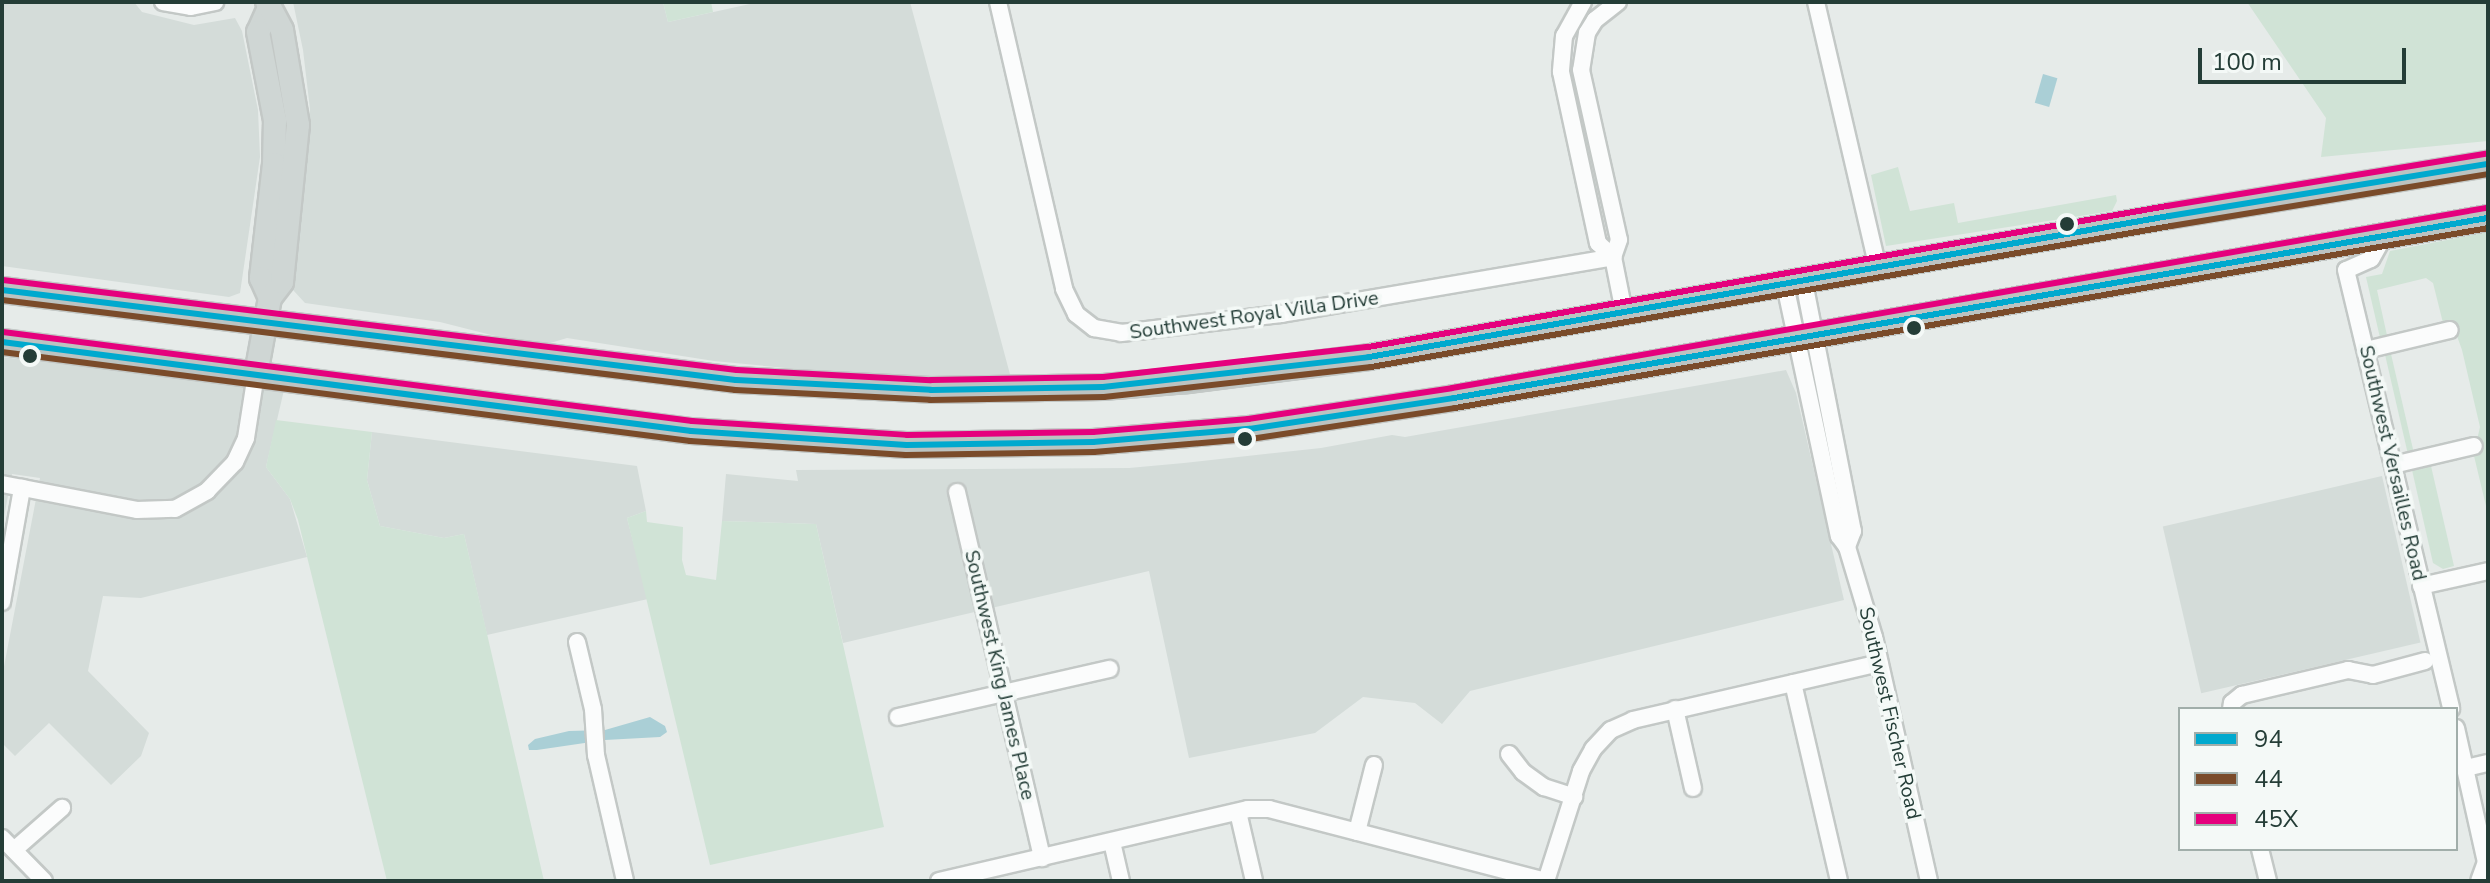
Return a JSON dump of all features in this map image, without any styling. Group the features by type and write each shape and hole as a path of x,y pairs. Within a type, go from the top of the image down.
{"highway":[{"path":"2,290 736,380 872,389 1033,390 1271,371 2488,164"},
{"path":"2,342 706,432 907,445 1043,444 1249,429 1805,337 2488,218"}],"main road":[{"path":"256,374 270,298 261,278 274,164 275,120 258,32 268,6"}],"street":[{"path":"163,2 191,7 215,2"},
{"name":"Southwest Royal Villa Drive","path":"998,2 1064,289 1076,314 1094,328 1121,333 1281,314 1613,257"},
{"path":"1583,2 1564,36 1561,72 1598,243 1613,257"},
{"path":"1618,2 1595,20 1587,33 1581,61 1619,240 1613,257 1624,312"},
{"path":"1816,2 1878,268"},
{"name":"Southwest Versailles Road","path":"2384,236 2371,259 2346,270 2451,707"},
{"name":"Southwest Fischer Road","path":"1794,284 1853,531 1847,547 1880,663 1929,881"},
{"path":"2366,350 2450,330"},
{"path":"2,484 147,511 175,509 210,489 235,462 246,438 256,374"},
{"path":"2393,465 2474,446"},
{"path":"2,602 22,488"},
{"name":"Southwest King James Place","path":"957,492 1042,858"},
{"path":"2421,586 2488,571"},
{"path":"577,642 625,881"},
{"path":"2231,707 2242,695 2348,670 2373,675 2425,661"},
{"path":"939,881 982,876 1042,858 1238,812 1280,810 1546,881 1593,749 1611,730 1633,720 1675,709 1880,663"},
{"path":"898,717 1110,669"},
{"path":"1793,683 1839,881"},
{"path":"1675,709 1693,788"},
{"path":"2458,736 2486,862 2479,881"},
{"path":"1509,754 1523,772 1544,787 1574,797"},
{"path":"2466,768 2488,763"},
{"path":"1357,832 1374,765"},
{"path":"44,881 8,844 62,808"},
{"path":"1238,812 1254,881"},
{"path":"1112,842 1121,881"},
{"path":"2260,851 2268,881"}],"shaded area":[{"path":"2,2 134,2 142,12 194,25 235,18 242,31 258,110 260,157 240,293 229,297 2,266"},
{"path":"293,2 663,2 668,22 759,2 910,2 1011,378 848,374 714,361 567,338 547,344 507,339 440,322 305,303 293,290 292,276 310,109"},
{"path":"2,357 284,390 266,467 290,499 307,557 141,598 103,596 88,671 149,733 141,756 111,785 49,723 15,756 2,743 2,677 40,478 12,474 2,528"},
{"path":"1786,370 1796,393 1844,600 1470,691 1442,724 1415,703 1363,697 1315,733 1189,758 1149,571 843,643 816,524 722,521 726,474 798,481 796,470 1129,468 1184,463 1321,448 1392,435 1405,437"},
{"path":"372,432 637,466 646,511 627,518 648,599 487,635 464,534 444,538 380,526 367,480"},
{"path":"2382,476 2420,643 2201,693 2163,527"}],"green space":[{"path":"663,2 711,2 713,12 668,22"},
{"path":"2247,2 2488,2 2488,141 2321,157 2326,118"},
{"path":"1898,167 1910,211 1954,203 1958,223 2116,195 2117,201 2112,211 1886,246 1871,175"},
{"path":"2488,232 2486,506 2474,456 2481,454 2477,440 2480,427 2462,350 2453,325 2444,327 2433,283 2426,278 2377,290 2388,340 2381,342 2366,277 2382,274 2390,251"},
{"path":"2391,354 2414,455 2409,457 2385,355"},
{"path":"276,420 372,432 367,480 380,526 444,538 464,534 544,881 387,881 298,520 290,499 266,467"},
{"path":"2431,466 2454,566 2443,569 2433,563 2412,470"},
{"path":"646,511 647,522 683,527 682,560 686,575 716,580 722,521 816,524 884,827 710,865 627,518"}],"water":[{"path":"2043,74 2057,78 2049,107 2035,103"},
{"path":"650,717 665,726 667,732 660,737 605,740 529,750 528,745 535,739 569,731 605,730"}],"transit line":[{"name":"45X","path":"3,280 737,370 931,380 1103,377 1368,347 2167,206 2486,154"},
{"name":"94","path":"2,290 736,380 931,390 1103,387 1369,357 2169,216 2488,164"},
{"name":"44","path":"2,300 735,390 930,400 1104,397 1371,367 2171,226 2488,174"},
{"name":"45X","path":"3,332 692,421 907,435 1093,432 1248,419 1452,388 2486,208"},
{"name":"94","path":"2,342 691,431 907,445 1093,442 1249,429 1454,398 2488,218"},
{"name":"44","path":"2,352 690,441 906,455 1094,452 1250,439 1455,408 2488,228"}]}
